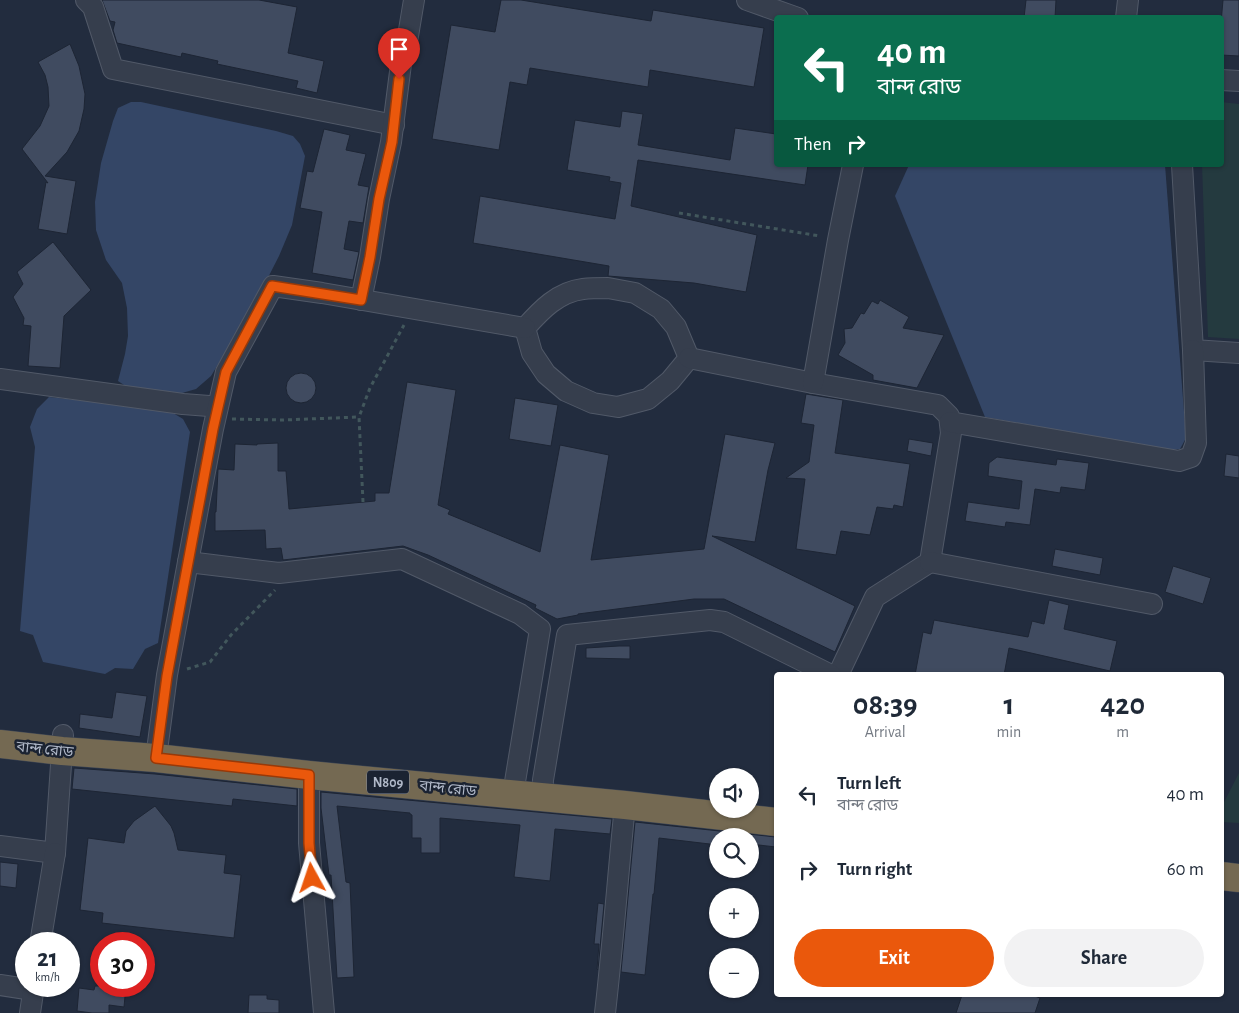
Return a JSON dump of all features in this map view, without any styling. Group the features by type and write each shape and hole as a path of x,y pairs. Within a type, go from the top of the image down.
{"highway":[{"name":"বান্দ রোড","path":"0,728 63,743"},
{"name":"বান্দ রোড","path":"0,744 63,743 322,761 514,786"},
{"name":"বান্দ রোড","path":"157,751 309,775 542,788 622,789 709,797"},
{"name":"বান্দ রোড","path":"542,788 625,805 774,822"},
{"path":"759,803 774,805"},
{"path":"1224,859 1239,860"},
{"path":"1224,876 1239,878"}],"street":[{"path":"86,0 93,7 113,69 394,125"},
{"path":"361,300 394,125 401,64 414,0"},
{"path":"747,0 790,15"},
{"path":"1126,15 1128,0"},
{"path":"1224,80 1239,81"},
{"path":"813,383 853,167"},
{"path":"950,422 1179,461 1190,457 1196,442 1193,350 1182,167"},
{"path":"157,751 167,676 212,413 226,372 272,286 525,328"},
{"path":"525,328 540,311 558,297 582,289 608,288 635,293 661,309 676,327 689,358"},
{"path":"525,328 532,353 546,374 566,391 593,403 618,407 648,399 670,381 689,358"},
{"path":"1193,350 1239,353"},
{"path":"689,358 813,383 938,405 949,416 951,433 930,562"},
{"path":"0,379 183,404 212,413"},
{"path":"188,562 279,573 402,559 520,614 540,629 567,635 710,620 724,622 825,672"},
{"path":"839,672 875,597 930,562 1152,604"},
{"path":"514,786 540,629"},
{"path":"542,788 567,635"},
{"path":"42,932 55,853 63,743"},
{"path":"309,775 309,843 324,1013"},
{"path":"605,1013 625,805"},
{"path":"0,846 55,853"},
{"path":"0,986 15,987"},
{"path":"30,1013 33,997"}],"path":[{"path":"679,213 838,240"},
{"path":"363,502 359,416 370,388 412,310"},
{"path":"212,413 282,420 359,416"},
{"path":"167,676 210,662 231,635 278,586 279,573"}],"green space":[{"path":"1224,102 1239,104 1239,339 1208,337 1202,167 1224,167"},
{"path":"1239,773 1239,823 1224,822 1224,802"}],"water":[{"path":"131,102 141,102 293,136 300,144 305,156 292,225 279,256 256,301 211,376 196,389 182,393 147,392 130,389 118,381 128,336 127,308 122,283 106,260 96,230 95,202 101,163 113,121 118,108"},
{"path":"908,167 1165,167 1186,438 1180,449 1170,450 985,417 895,196"},
{"path":"49,397 168,410 183,419 190,432 158,643 145,649 133,669 115,668 105,674 43,662 33,635 20,631 35,447 30,427 37,409"}],"building":[{"path":"102,0 259,0 297,7 288,53 324,61 317,93 296,88 298,81 217,64 218,61 182,53 181,57 117,43 113,30 115,22 110,21"},
{"path":"501,0 521,0 651,21 653,10 764,28 754,87 650,70 648,87 530,68 527,85 510,82 499,150 432,139 451,25 495,32"},
{"path":"1026,0 1056,0 1055,15 1024,15"},
{"path":"1223,0 1239,0 1239,56 1224,55 1224,15 1222,15"},
{"path":"70,44 79,66 85,94 84,109 79,131 67,152 45,176 76,181 67,234 38,229 46,182 48,183 22,149 40,126 49,106 45,75 38,62"},
{"path":"622,111 643,114 638,145 730,160 735,128 774,134 774,167 808,167 805,185 638,160 631,206 757,235 746,292 694,283 608,276 609,266 473,243 480,196 615,219 621,183 609,181 610,177 567,170 575,120 620,127"},
{"path":"324,129 350,135 346,150 366,154 358,185 369,187 363,223 349,221 344,249 359,252 353,280 312,273 322,212 300,208 307,171 313,172"},
{"path":"53,242 91,290 64,316 60,368 28,366 31,326 23,325 24,318 13,297 23,284 17,272"},
{"path":"880,300 909,317 903,328 944,335 917,388 873,380 873,375 838,355 845,343 844,329 852,328 861,313 864,314 872,301 878,304"},
{"path":"301,373 312,377 316,388 312,399 301,403 290,399 286,388 290,377"},
{"path":"407,382 456,390 438,505 450,510 448,514 540,552 560,445 609,455 591,560 704,549 725,434 775,443 768,470 755,542 712,536 855,606 835,652 724,599 694,599 578,614 557,619 535,608 536,605 428,555 403,546 283,560 281,548 266,549 265,530 215,531 218,469 234,470 235,444 257,445 278,443 278,471 286,471 289,509 375,501 375,493 389,493"},
{"path":"806,394 843,400 835,453 910,464 903,507 894,505 893,509 877,507 870,535 841,531 836,555 796,549 805,479 786,478 809,462 814,425 801,423"},
{"path":"515,398 558,405 551,446 509,439"},
{"path":"909,439 933,443 931,456 907,451"},
{"path":"1226,454 1239,456 1239,478 1224,476"},
{"path":"997,457 1056,465 1057,459 1089,463 1085,490 1061,487 1060,493 1035,489 1030,525 1006,522 1005,527 965,521 968,502 1019,509 1022,481 988,476 989,463"},
{"path":"1055,549 1103,558 1100,575 1052,566"},
{"path":"1173,566 1211,578 1203,604 1165,592"},
{"path":"1049,600 1069,605 1064,629 1117,641 1110,671 1009,648 1005,672 916,672 923,632 931,634 934,620 1028,637 1032,621 1044,624"},
{"path":"630,646 630,659 586,658 586,648"},
{"path":"116,692 147,696 140,737 79,728 80,714 112,718"},
{"path":"74,768 155,774 297,789 297,806 233,799 232,806 72,789"},
{"path":"321,792 612,819 610,834 555,829 550,881 514,877 520,825 440,818 440,853 421,853 421,838 412,838 412,815 410,813 337,806 346,882 350,883 354,977 337,978 331,875 329,875 321,808"},
{"path":"155,806 171,826 178,850 226,855 224,873 241,875 234,938 102,923 103,913 80,910 88,838 124,843 126,831 134,821"},
{"path":"635,822 709,830 709,844 659,838 645,975 621,972"},
{"path":"759,835 774,837 774,847 759,845"},
{"path":"0,862 18,864 16,888 0,886"},
{"path":"598,903 604,904 598,970 599,944 594,944"},
{"path":"80,988 90,989 90,997 125,997 124,1007 109,1005 109,1013 77,1011"},
{"path":"249,995 267,995 267,999 279,1000 279,1013 248,1013"},
{"path":"961,997 1040,998 1035,1013 956,1013"}],"route":[{"path":"312,878 309,843 309,775 156,758 157,744 167,676 188,562 213,429 226,372 272,286 361,300 379,199 392,142 399,79"}]}
